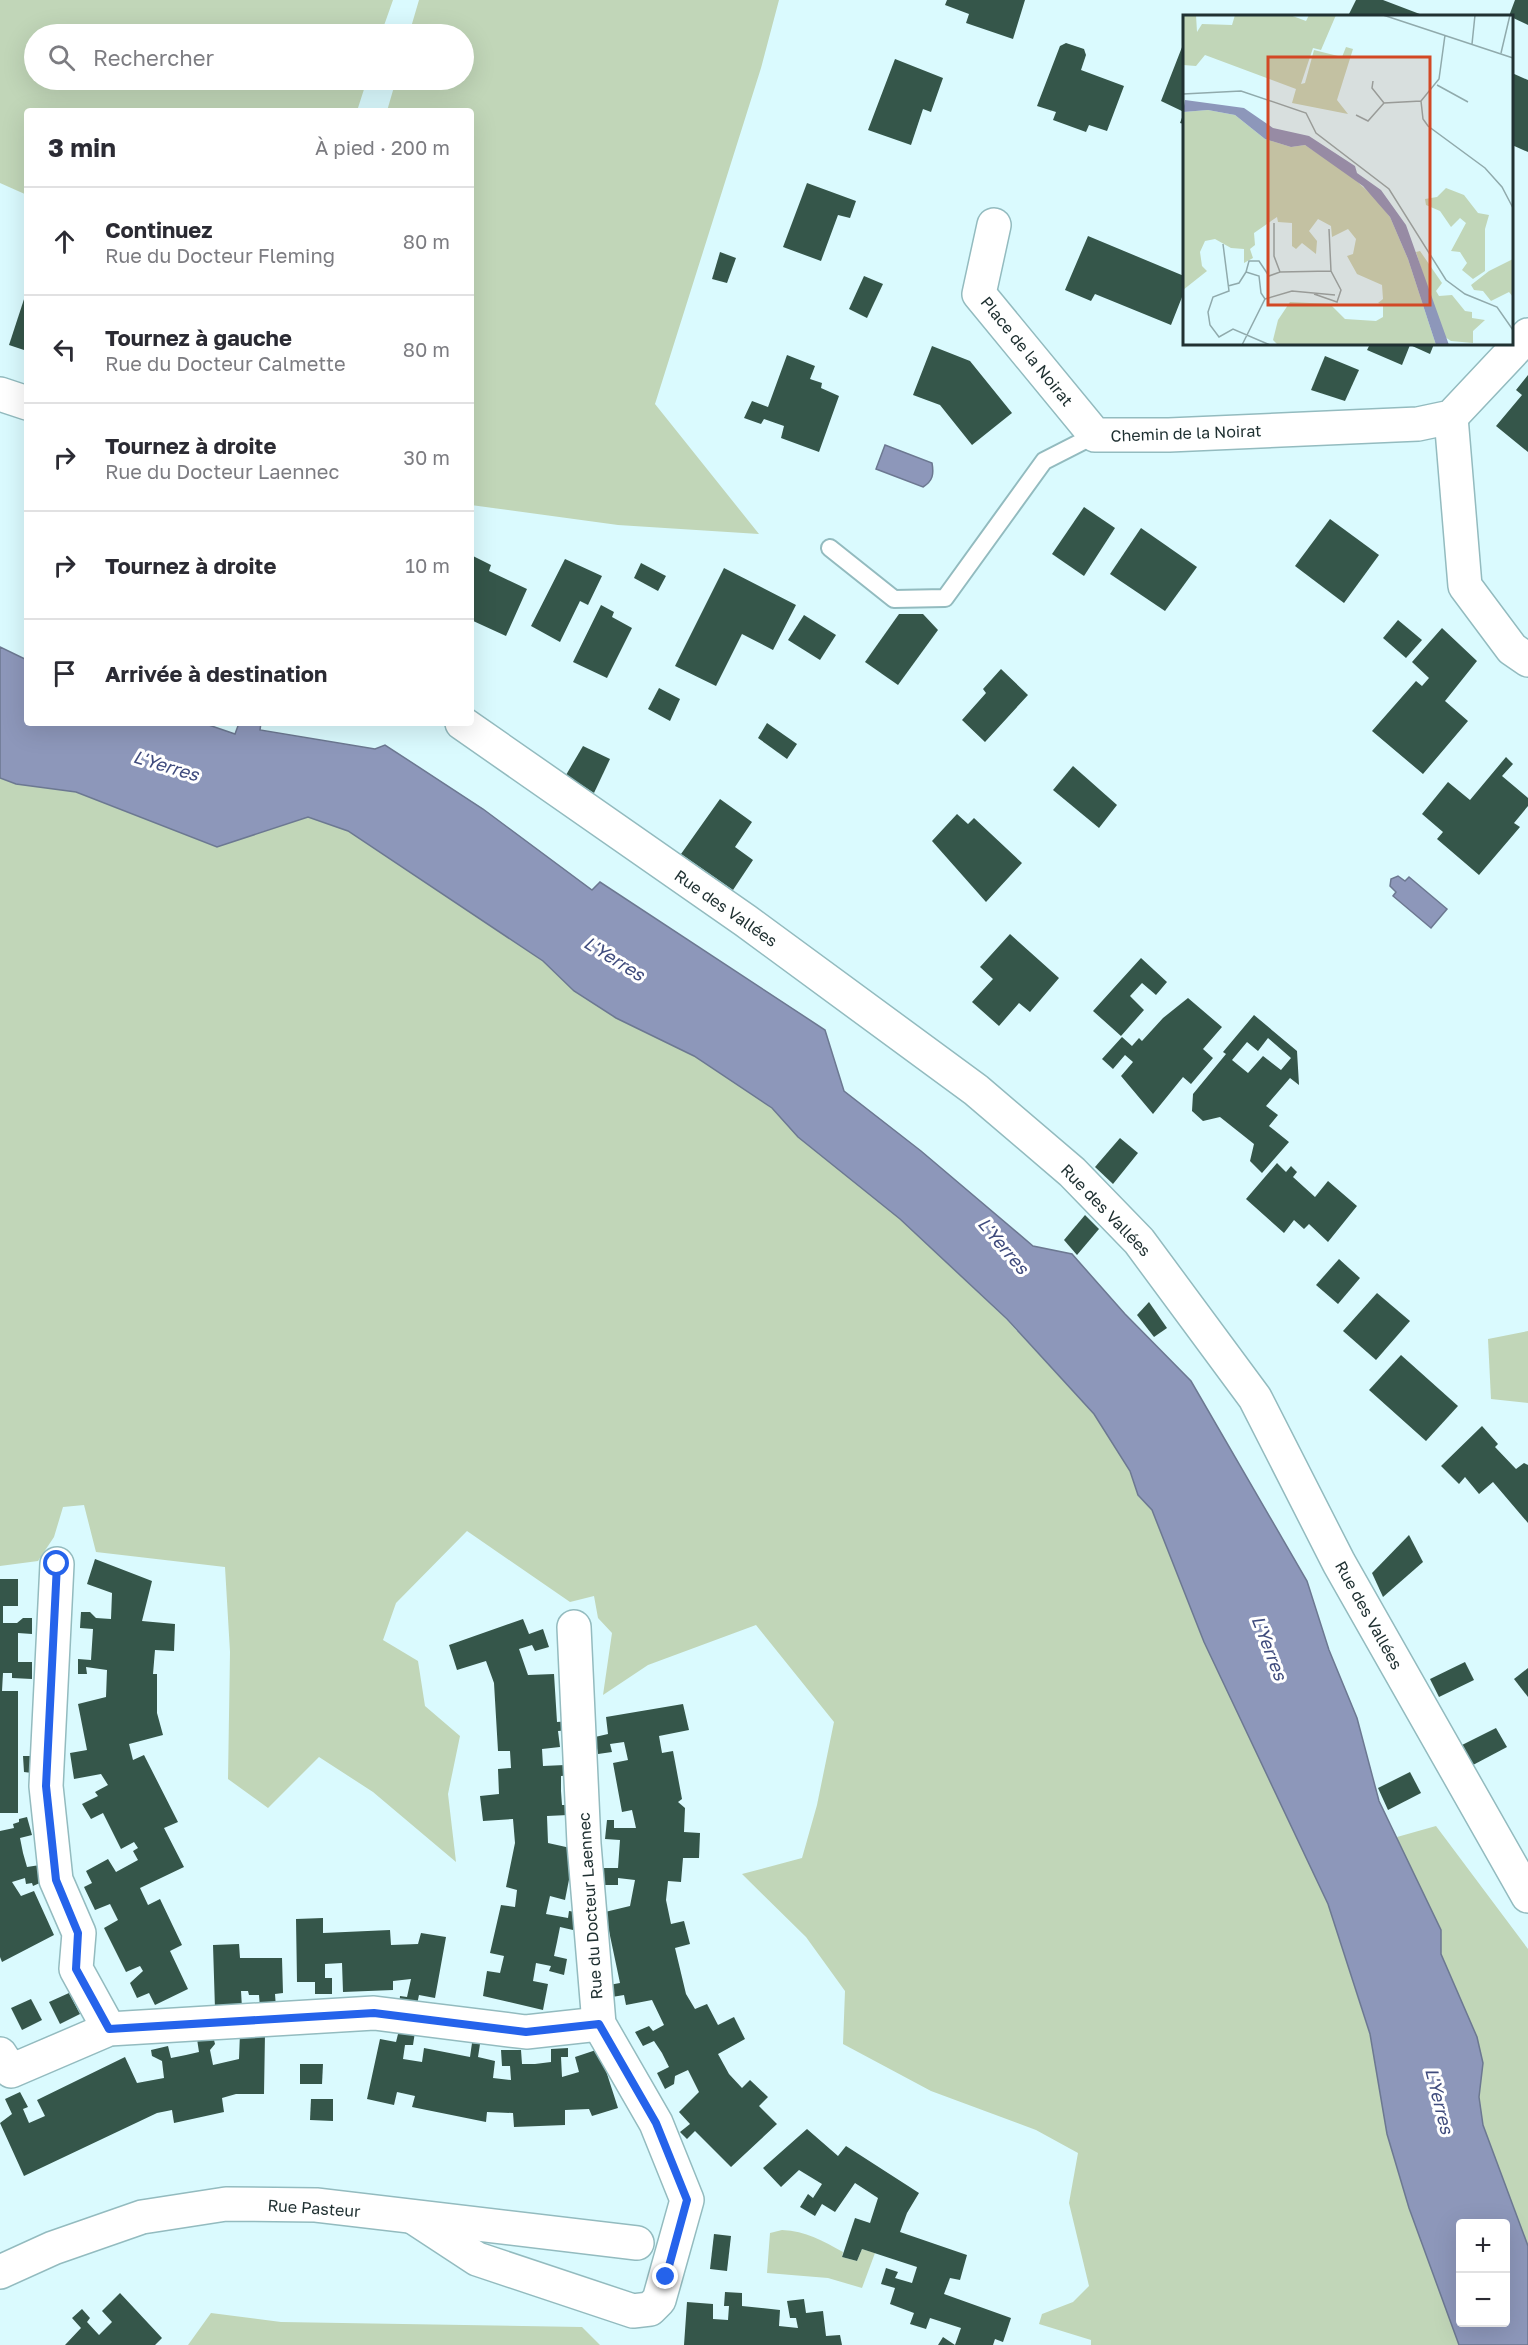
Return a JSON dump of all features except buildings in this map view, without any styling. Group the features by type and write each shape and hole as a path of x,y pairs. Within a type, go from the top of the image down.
{"street":[{"name":"Place de la Noirat","path":"994,225 979,294 1095,435"},
{"path":"1528,335 1450,417 1465,586 1512,649 1528,660"},
{"path":"0,394 24,402"},
{"name":"Chemin de la Noirat","path":"1095,435 1170,435 1418,424 1450,417"},
{"name":"Rue des Vallées","path":"466,726 746,921 976,1090 1072,1172 1139,1241 1255,1398 1339,1563 1528,1896"},
{"path":"57,1564 46,1786 56,1880 78,1933 76,1969 109,2029"},
{"name":"Rue du Docteur Laennec","path":"413,2217 477,2259 633,2311 650,2309 659,2300 687,2200 656,2123 599,2024 584,1844 574,1627"},
{"path":"0,2054 10,2071 109,2029 374,2013 526,2032 599,2024"},
{"name":"Rue Pasteur","path":"0,2272 53,2248 142,2217 226,2205 316,2205 637,2243"}],"lane":[{"name":"Chemin de la Noirat","path":"830,548 894,599 945,598 1044,461 1095,435"}],"green space":[{"path":"0,0 393,0 385,24 24,24 24,90 364,90 358,108 24,108 24,194 0,183"},
{"path":"419,0 779,0 761,68 655,404 759,534 618,525 474,505 474,108 388,108 393,90 474,90 474,24 412,24"},
{"path":"0,778 16,784 76,792 217,847 308,817 348,831 543,961 574,991 616,1018 694,1056 772,1108 798,1137 900,1219 1006,1319 1094,1414 1130,1471 1138,1496 1152,1510 1204,1642 1328,1904 1370,2035 1387,2134 1409,2208 1459,2345 1091,2345 1091,2340 1039,2324 1042,2314 1073,2302 1089,2286 1069,2203 1078,2153 1036,2130 931,2091 843,2044 845,1991 806,1937 742,1874 802,1858 817,1805 834,1722 756,1625 648,1665 603,1695 612,1633 598,1618 594,1596 570,1602 467,1531 396,1603 383,1640 418,1661 425,1706 460,1736 448,1794 456,1862 373,1792 319,1757 268,1808 228,1779 230,1652 225,1567 96,1552 84,1505 63,1507 54,1537 38,1561 0,1566"},
{"path":"1528,1331 1528,1403 1491,1399 1488,1339"},
{"path":"1436,1826 1528,1949 1528,2325 1510,2242 1510,2219 1505,2219 1397,1837"},
{"path":"782,2230 814,2237 843,2252 842,2257 857,2261 862,2249 875,2253 862,2288 828,2278 767,2273 770,2233"},
{"path":"211,2313 281,2322 582,2327 600,2345 188,2345"}],"water":[{"path":"885,445 932,463 931,480 923,487 876,469"},
{"name":"L'Yerres","path":"0,647 24,659 24,726 212,726 235,734 238,726 261,726 260,730 375,749 385,745 483,809 592,890 600,882 825,1030 844,1091 921,1151 1033,1246 1072,1254 1125,1314 1191,1381 1307,1581 1329,1650 1357,1718 1379,1801 1441,1930 1441,1954 1477,2037 1483,2063 1479,2097 1483,2125 1528,2246 1528,2345 1459,2345 1409,2208 1387,2134 1370,2034 1328,1904 1204,1642 1152,1510 1138,1495 1130,1471 1094,1414 1007,1319 900,1219 798,1137 772,1108 694,1056 616,1018 574,991 543,961 348,831 308,817 217,847 76,792 16,784 0,778"},
{"path":"1398,876 1405,881 1409,877 1447,909 1431,928 1393,896 1396,892 1390,886 1391,879"}],"route":[{"path":"57,1564 46,1786 56,1880 78,1933 76,1969 109,2029 374,2013 526,2032 599,2024 656,2123 687,2200 666,2277"}]}
